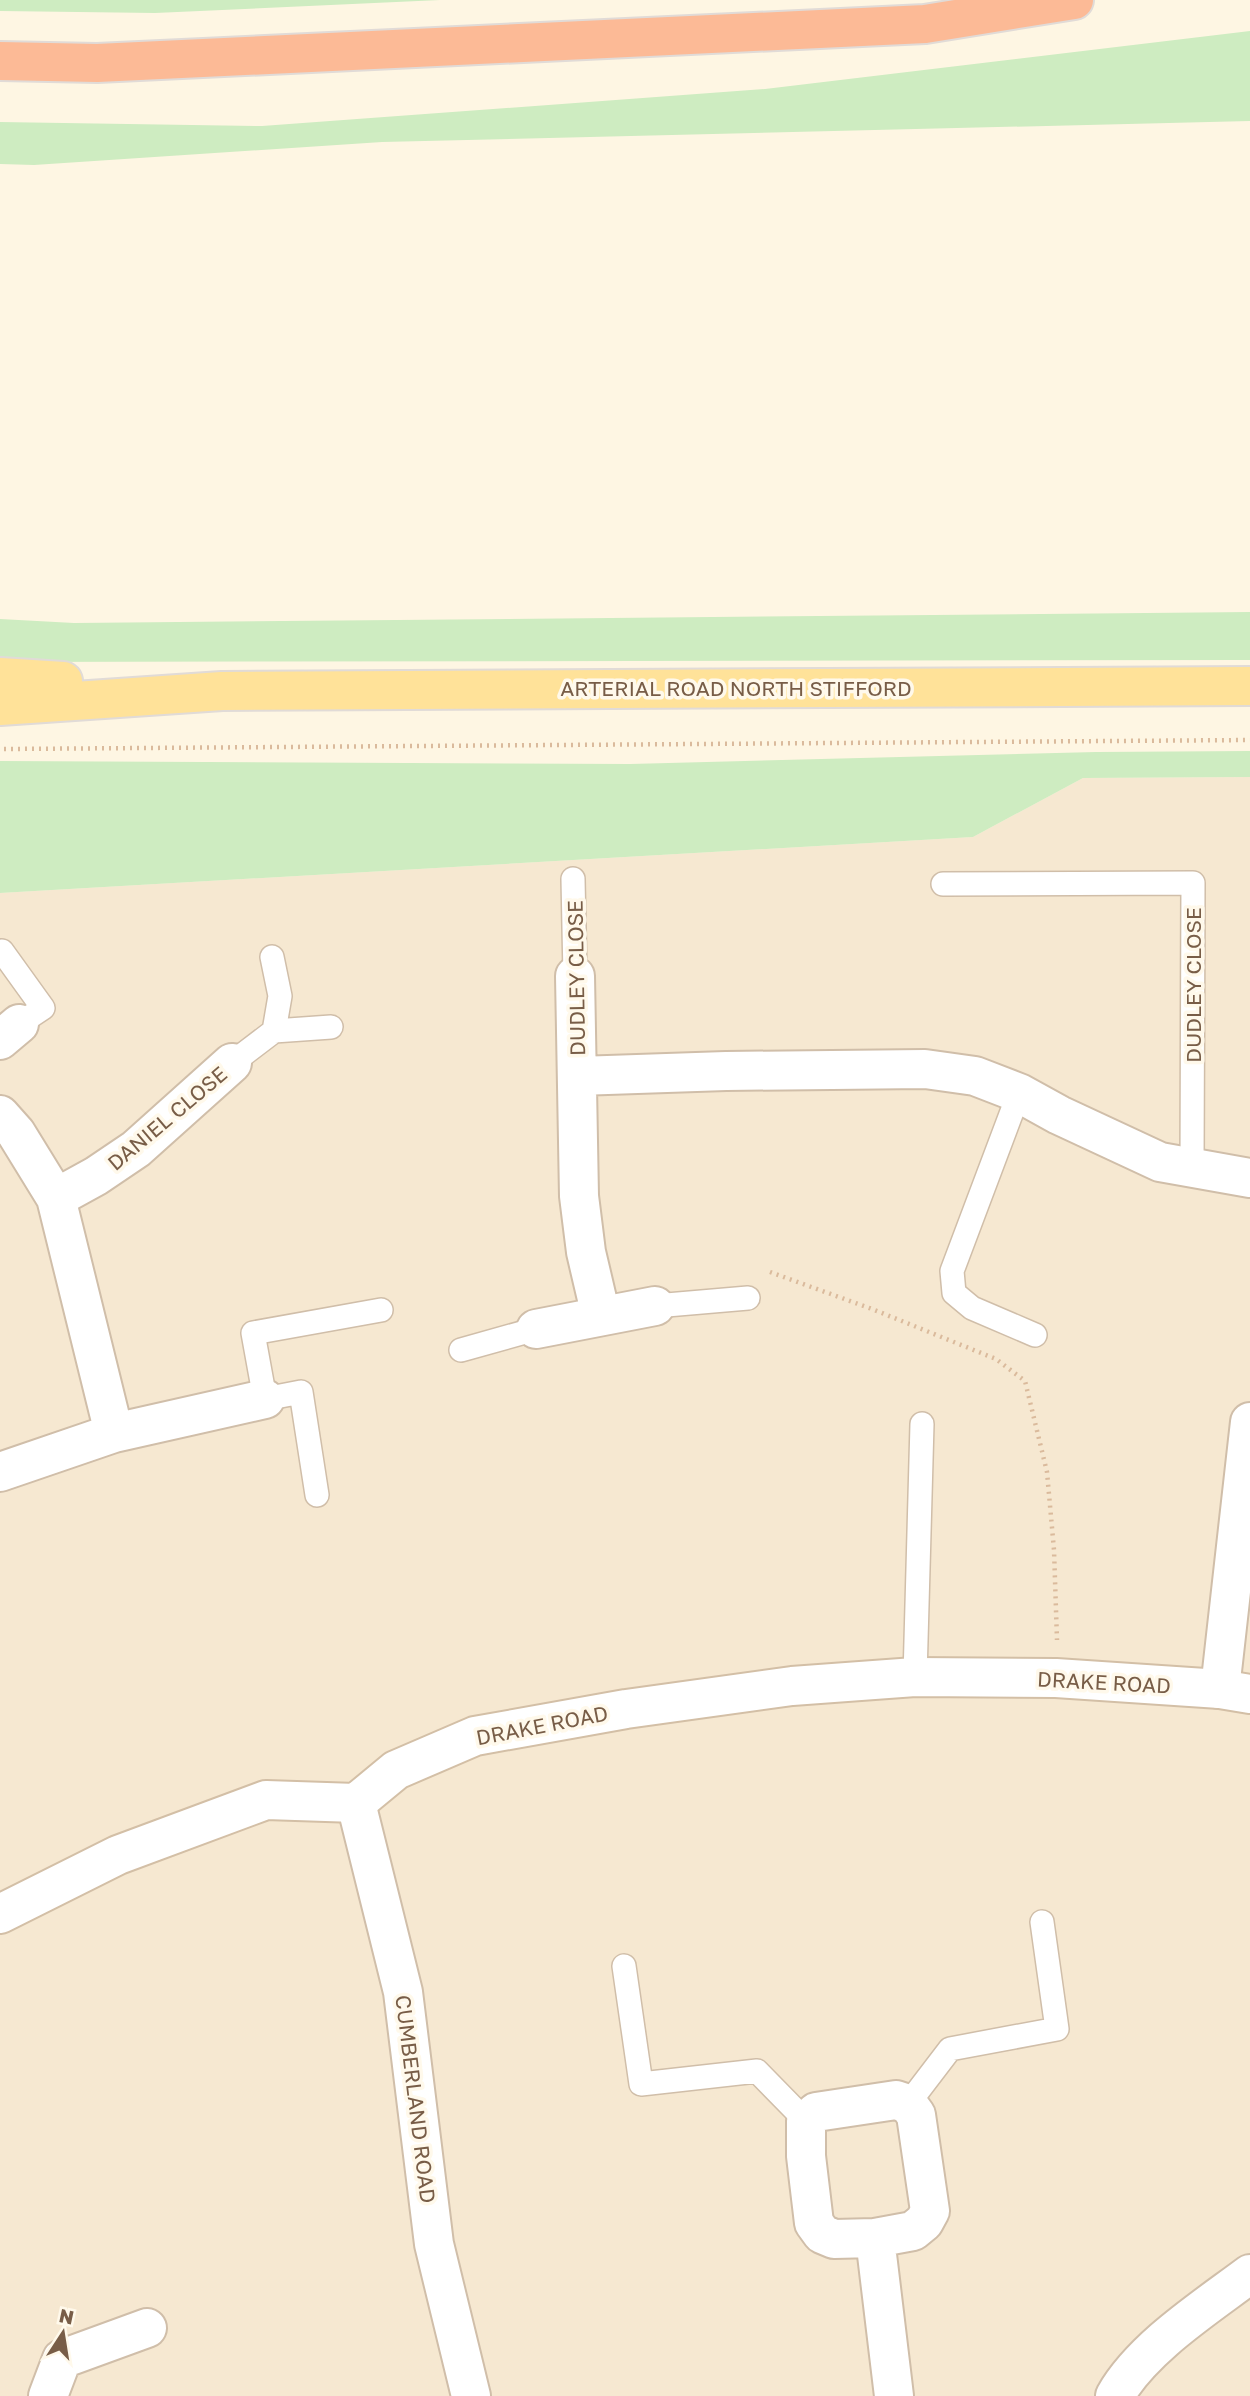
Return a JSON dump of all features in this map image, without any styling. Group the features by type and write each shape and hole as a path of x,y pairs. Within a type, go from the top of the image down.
{"highway":[{"path":"0,61 110,62 925,24 1074,0"}],"main road":[{"name":"ARTERIAL ROAD NORTH STIFFORD","path":"0,677 222,691"},
{"name":"ARTERIAL ROAD NORTH STIFFORD","path":"0,706 222,691 1250,687"}],"street":[{"name":"DUDLEY CLOSE","path":"575,976 579,1196 586,1252 601,1316"},
{"name":"DANIEL CLOSE","path":"56,1198 96,1176 136,1149 232,1063"},
{"name":"DUDLEY CLOSE","path":"578,1076 739,1070 925,1069 975,1076 1018,1093 1160,1162 1250,1178"},
{"path":"0,1115 16,1133 56,1198 114,1433"},
{"path":"536,1329 655,1306"},
{"path":"0,1472 114,1433 265,1399"},
{"path":"1235,1691 1250,1422"},
{"name":"DRAKE ROAD","path":"356,1803 396,1770 475,1737 626,1709 792,1686 915,1678 1056,1678 1235,1691"},
{"path":"0,1914 118,1855 266,1800 356,1803"},
{"name":"CUMBERLAND ROAD","path":"356,1803 403,1992 435,2244 471,2396"},
{"path":"896,2099 908,2104 916,2115 919,2126 929,2211 924,2222 913,2231 875,2238 834,2239 822,2234 814,2223 806,2156 806,2121 816,2112 896,2099"},
{"path":"875,2238 894,2396"},
{"path":"1115,2396 1125,2379 1181,2326 1250,2274"},
{"path":"48,2396 62,2359 147,2328"}],"lane":[{"name":"DUDLEY CLOSE","path":"573,879 575,976"},
{"name":"DUDLEY CLOSE","path":"943,884 1193,883 1192,1169"},
{"path":"2,951 43,1008 9,1032"},
{"path":"272,957 280,996 274,1031 331,1027"},
{"name":"DANIEL CLOSE","path":"232,1063 274,1031"},
{"path":"1018,1093 952,1271 954,1293 972,1308 1035,1335"},
{"path":"655,1306 748,1297"},
{"path":"317,1495 302,1392 265,1399 253,1333 381,1310"},
{"path":"461,1350 536,1329"},
{"path":"915,1678 922,1424"},
{"path":"908,2104 950,2049 1057,2029 1042,1922"},
{"path":"624,1966 641,2084 757,2071 806,2121"}],"path":[{"path":"0,749 1250,740"}],"shaded area":[{"path":"1250,777 1250,2396 0,2396 0,893 973,837 1083,778"}],"green space":[{"path":"0,0 440,0 155,13 0,11"},
{"path":"1250,31 1250,121 382,142 34,165 0,164 0,122 262,126 765,89"},
{"path":"1250,612 1250,660 0,662 0,619 74,623"},
{"path":"1250,751 1250,777 1083,778 973,837 0,893 0,761 630,764 1096,752"}]}
